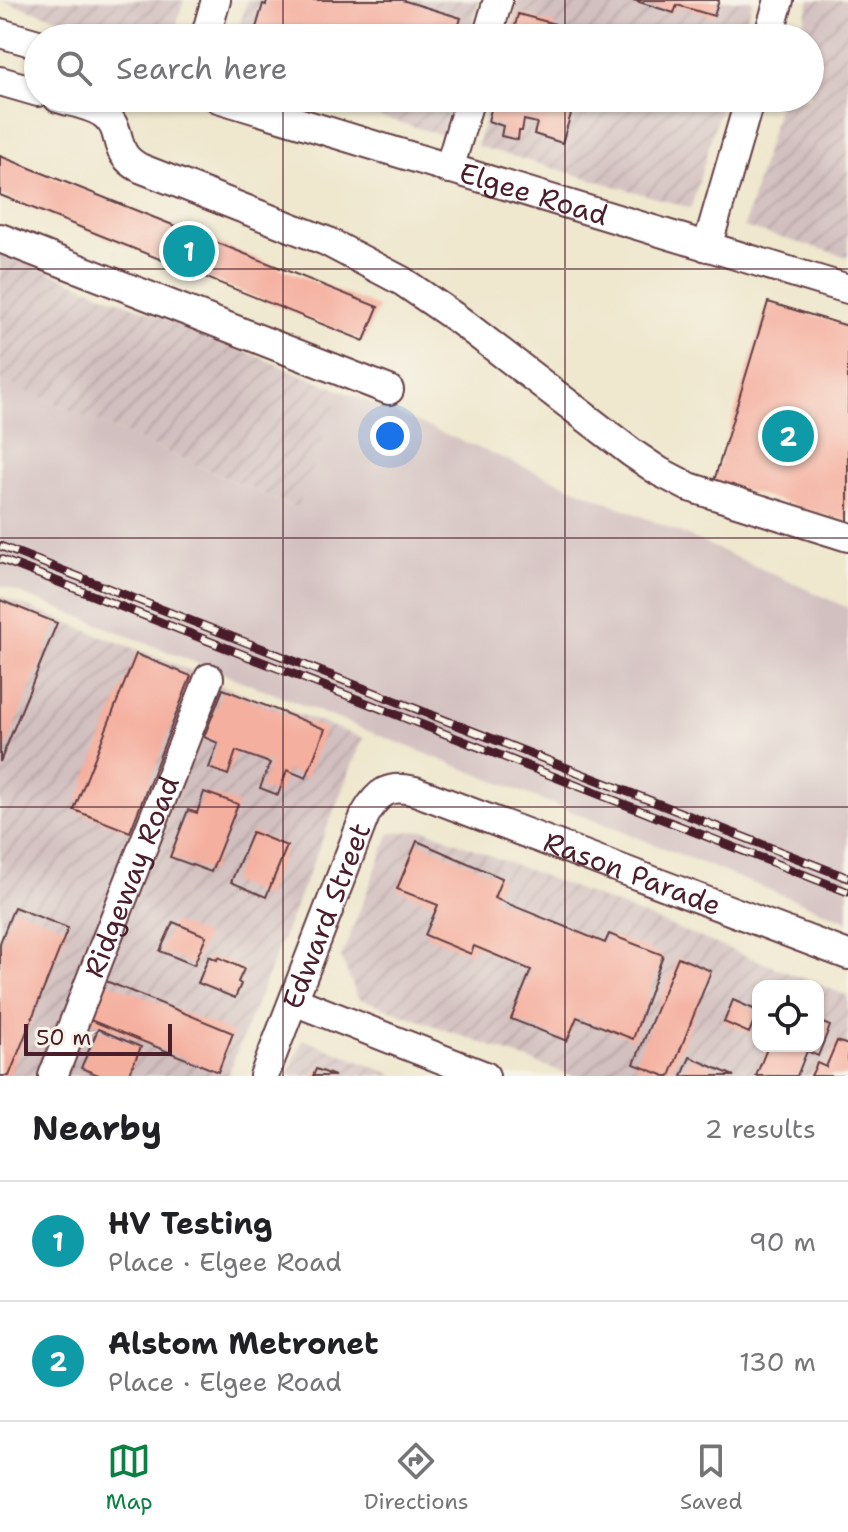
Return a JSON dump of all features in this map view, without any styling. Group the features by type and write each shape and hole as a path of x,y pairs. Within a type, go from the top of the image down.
{"street":[{"path":"209,24 216,0"},
{"path":"491,24 498,0"},
{"path":"772,24 779,0"},
{"path":"0,33 24,40"},
{"path":"0,81 24,88"},
{"path":"98,112 114,126 121,151 130,163 326,241 402,281 459,320 660,472 689,487 848,537"},
{"name":"Elgee Road","path":"264,112 848,289"},
{"path":"449,169 466,112"},
{"path":"707,247 746,112"},
{"path":"0,238 389,390"},
{"name":"Ridgeway Road","path":"53,1076 209,678"},
{"name":"Edward Street","path":"264,1076 365,815 374,800 387,790 401,787 415,791"},
{"name":"Rason Parade","path":"415,791 848,955"},
{"path":"294,1001 485,1076"}],"shaded area":[{"path":"0,0 184,0 177,24 76,24"},
{"path":"247,0 479,0 473,24 240,24"},
{"path":"518,0 753,0 745,24 512,24"},
{"path":"810,0 848,0 848,257 744,227 777,112 824,112 824,24 803,24"},
{"path":"364,112 448,112 442,135"},
{"path":"487,112 719,112 691,208 477,146"},
{"path":"0,252 340,390 298,509 0,380"},
{"path":"0,380 297,509 340,390 693,538 848,608 848,921 0,585"},
{"path":"0,596 209,678 53,1076 0,1076"},
{"path":"217,684 363,738 227,1076 65,1076"},
{"path":"426,830 807,980 752,980 752,1052 824,1052 824,987 848,996 848,1076 573,1076 358,998 341,958 390,833"},
{"path":"303,1039 397,1076 287,1076"}],"building":[{"path":"267,0 402,0 461,18 459,24 257,24 263,4 266,5"},
{"path":"633,0 719,0 714,16 677,5 674,13"},
{"path":"518,14 555,24 516,24"},
{"path":"490,112 572,112 562,143 534,134 537,123 524,120 518,140 501,136 503,126 488,121"},
{"path":"0,156 378,307 364,341 0,195"},
{"path":"768,302 848,326 848,522 714,481"},
{"path":"0,600 57,623 0,762"},
{"path":"136,654 191,676 130,832 74,810"},
{"path":"223,689 325,729 306,778 287,770 278,795 260,788 270,763 236,751 228,775 209,768 218,743 204,737"},
{"path":"204,792 238,804 211,872 170,857 188,810 197,813"},
{"path":"252,832 287,846 266,897 231,882"},
{"path":"417,841 502,878 494,898 605,943 609,934 663,955 633,1039 577,1017 567,1041 511,1019 531,970 474,946 471,954 425,935 438,905 397,889"},
{"path":"14,907 68,928 9,1076 0,1076 0,943"},
{"path":"173,922 206,936 194,965 160,951"},
{"path":"209,956 244,969 235,998 198,983"},
{"path":"678,957 711,971 670,1076 665,1076 634,1064"},
{"path":"106,981 233,1033 218,1072 90,1020"},
{"path":"733,1000 752,1008 749,1033 724,1022"},
{"path":"824,1024 830,1026 824,1041"},
{"path":"98,1029 141,1047 128,1076 101,1076 81,1068"},
{"path":"837,1041 848,1045 848,1076 811,1076 817,1063 826,1067"},
{"path":"766,1052 807,1052 797,1076 756,1076"},
{"path":"690,1057 734,1076 682,1076"},
{"path":"316,1069 335,1076 313,1076"}],"railway":[{"path":"0,546 848,878"},
{"path":"0,559 848,892"}],"place":[{"name":"HV Testing","path":"189,251"},
{"name":"Alstom Metronet","path":"788,436"}]}
